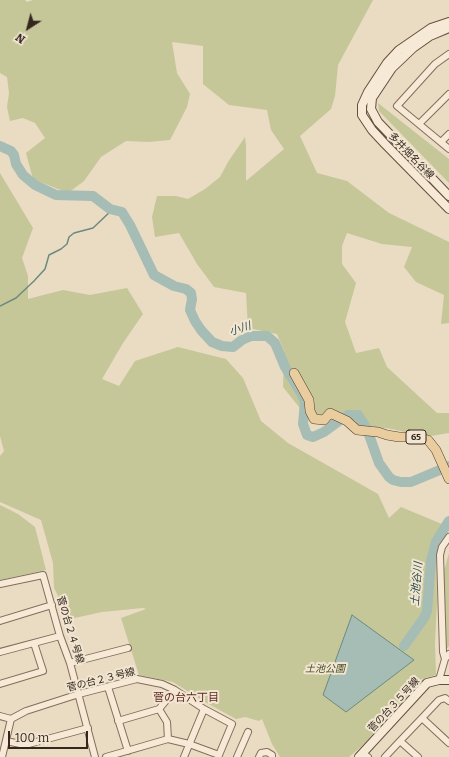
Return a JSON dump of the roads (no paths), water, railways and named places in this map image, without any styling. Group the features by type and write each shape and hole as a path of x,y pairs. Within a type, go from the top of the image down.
{"main road":[{"name":"65","path":"294,373 309,400 310,411 314,419 324,420 330,413 341,418 357,430 378,432 399,437 416,437 428,440 436,450 446,472"}],"street":[{"name":"多井畑名谷線","path":"449,22 431,28 399,50 368,92 362,105 362,115 385,144 449,209"},
{"name":"多井畑名谷線","path":"449,28 430,36 414,48 392,68 372,98 372,109 378,122 449,196"},
{"path":"449,54 435,64 397,106 449,149"},
{"path":"420,124 449,94"},
{"path":"441,142 449,134"},
{"path":"439,680 447,656 443,644 440,555 442,548 449,537"},
{"name":"菅の台２４号線","path":"0,584 43,575 60,636 79,694 95,757"},
{"path":"0,621 52,605"},
{"path":"0,652 60,636"},
{"path":"0,684 43,671 34,643"},
{"path":"70,663 128,648"},
{"name":"菅の台２３号線","path":"11,719 26,711 79,694 137,679 162,684 175,690 204,710 232,724 220,756"},
{"name":"菅の台３５号線","path":"363,756 427,683 439,680 449,680"},
{"path":"108,686 128,751"},
{"path":"118,721 159,709 175,690"},
{"path":"385,757 439,700 445,698 449,701"},
{"path":"159,709 167,722 168,739"},
{"path":"184,757 204,710"},
{"path":"0,716 11,719 2,757"},
{"path":"422,718 449,743"},
{"path":"6,741 25,746 88,728"},
{"path":"237,757 248,732"},
{"path":"106,757 168,739 189,744 220,756"},
{"path":"400,741 418,757"},
{"path":"259,757 261,754 267,752 272,755 272,757"}],"waterway":[{"name":"小川","path":"0,146 11,151 14,155 16,164 23,175 35,185 56,195 93,196 110,209 122,212 130,225 154,275 174,286 186,289 191,293 192,299 190,310 201,330 212,342 222,346 233,347 242,340 251,336 267,336 275,343 285,367 305,402 303,424 307,435 313,437 324,432 348,415 358,415 367,429 379,463 393,480 411,482 449,466"},
{"path":"0,306 16,298 34,281 45,269 49,255 67,244 69,237 74,233 93,228 113,209"},
{"name":"土池谷川","path":"404,646 424,618 427,611 431,561 436,542 449,521"}],"district":[{"name":"菅の台六丁目","path":"186,698"}],"park label":[{"name":"土池公園","path":"325,669"}]}
